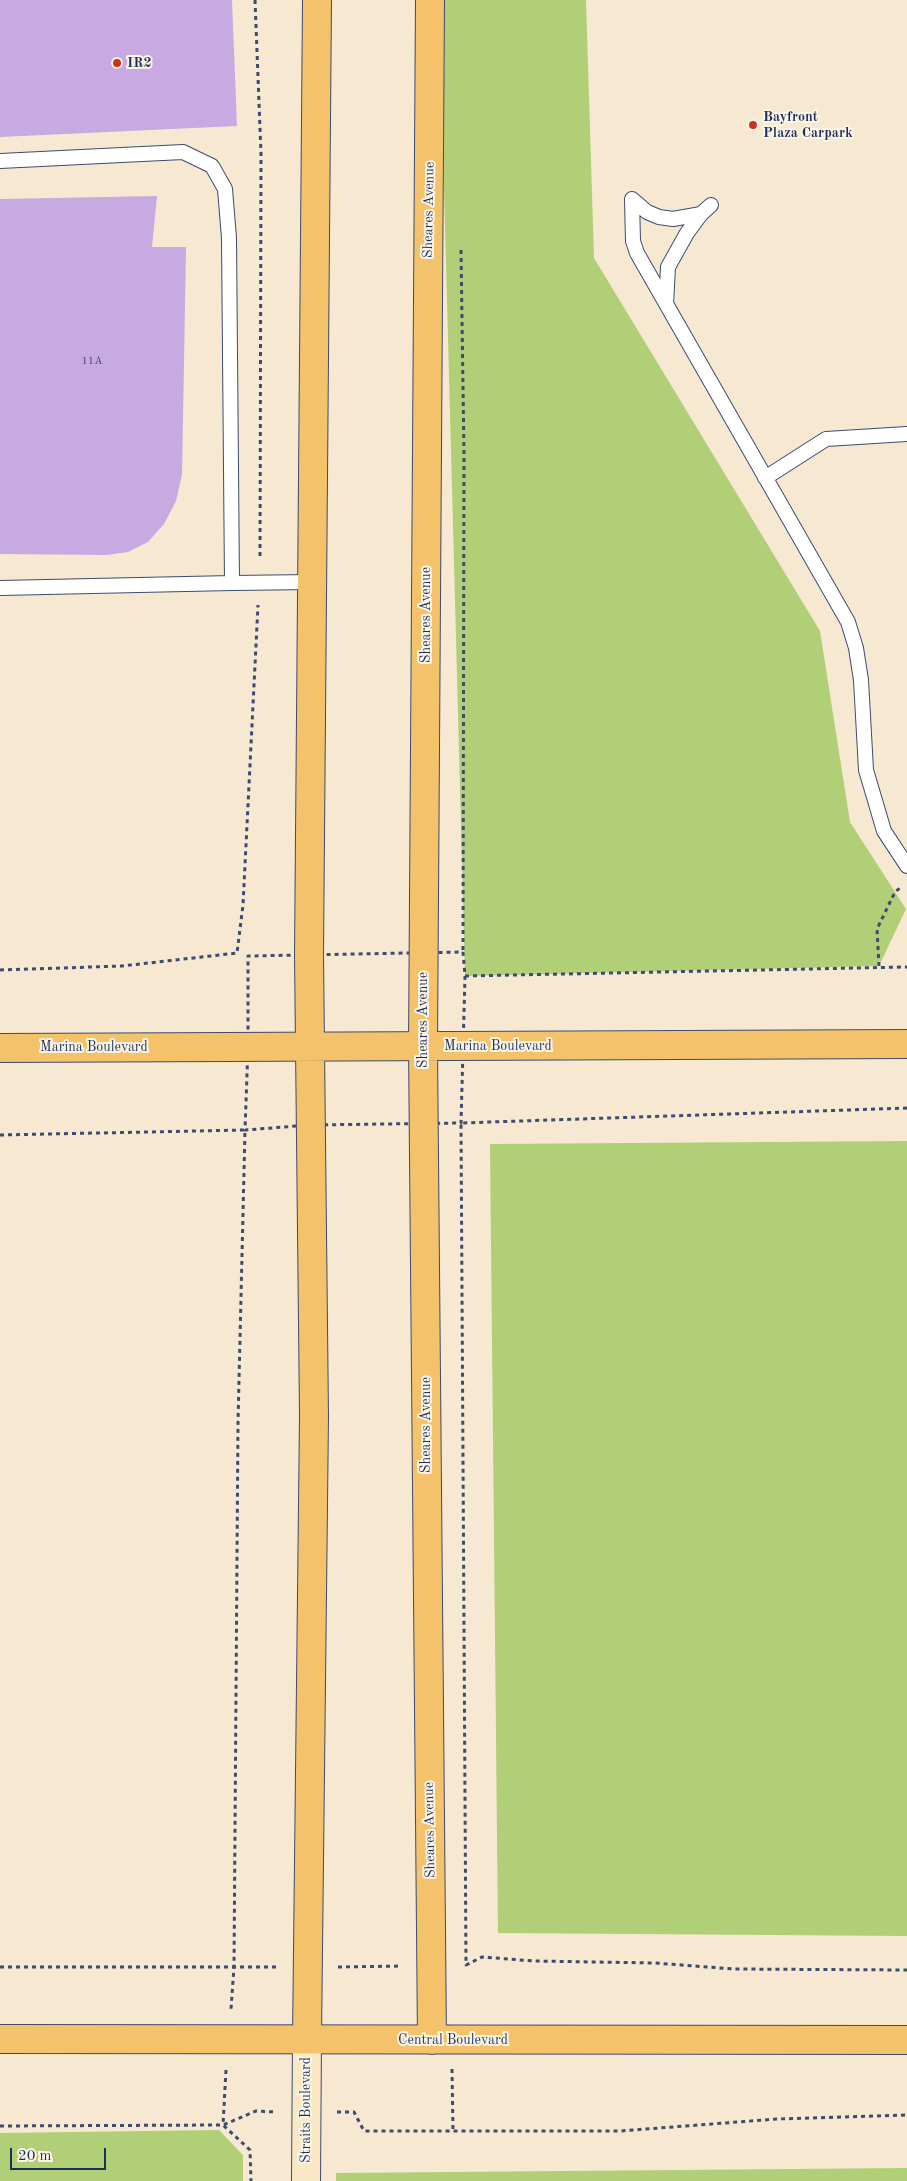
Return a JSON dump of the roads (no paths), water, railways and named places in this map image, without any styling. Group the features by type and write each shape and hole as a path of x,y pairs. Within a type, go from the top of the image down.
{"main road":[{"path":"307,2039 314,1416 310,1047 317,0"},
{"name":"Sheares Avenue","path":"430,0 423,1046 432,1966 442,2040"},
{"name":"Marina Boulevard","path":"0,1048 907,1044"},
{"name":"Central Boulevard","path":"0,2039 907,2040"},
{"name":"Straits Boulevard","path":"306,2181 307,2039"}],"lane":[{"path":"0,161 183,152 212,166 225,189 229,238 232,583"},
{"path":"666,304 668,267 687,233 706,209 673,219 659,217 647,212 632,199 633,241 637,253 666,304 765,478 848,622 856,648 861,680 866,770 884,831 907,866"},
{"path":"765,478 826,439 900,434"},
{"path":"0,588 312,582"}],"place":[{"name":"IR2","path":"117,63"},
{"name":"Bayfront Plaza Carpark","path":"753,125"}]}
